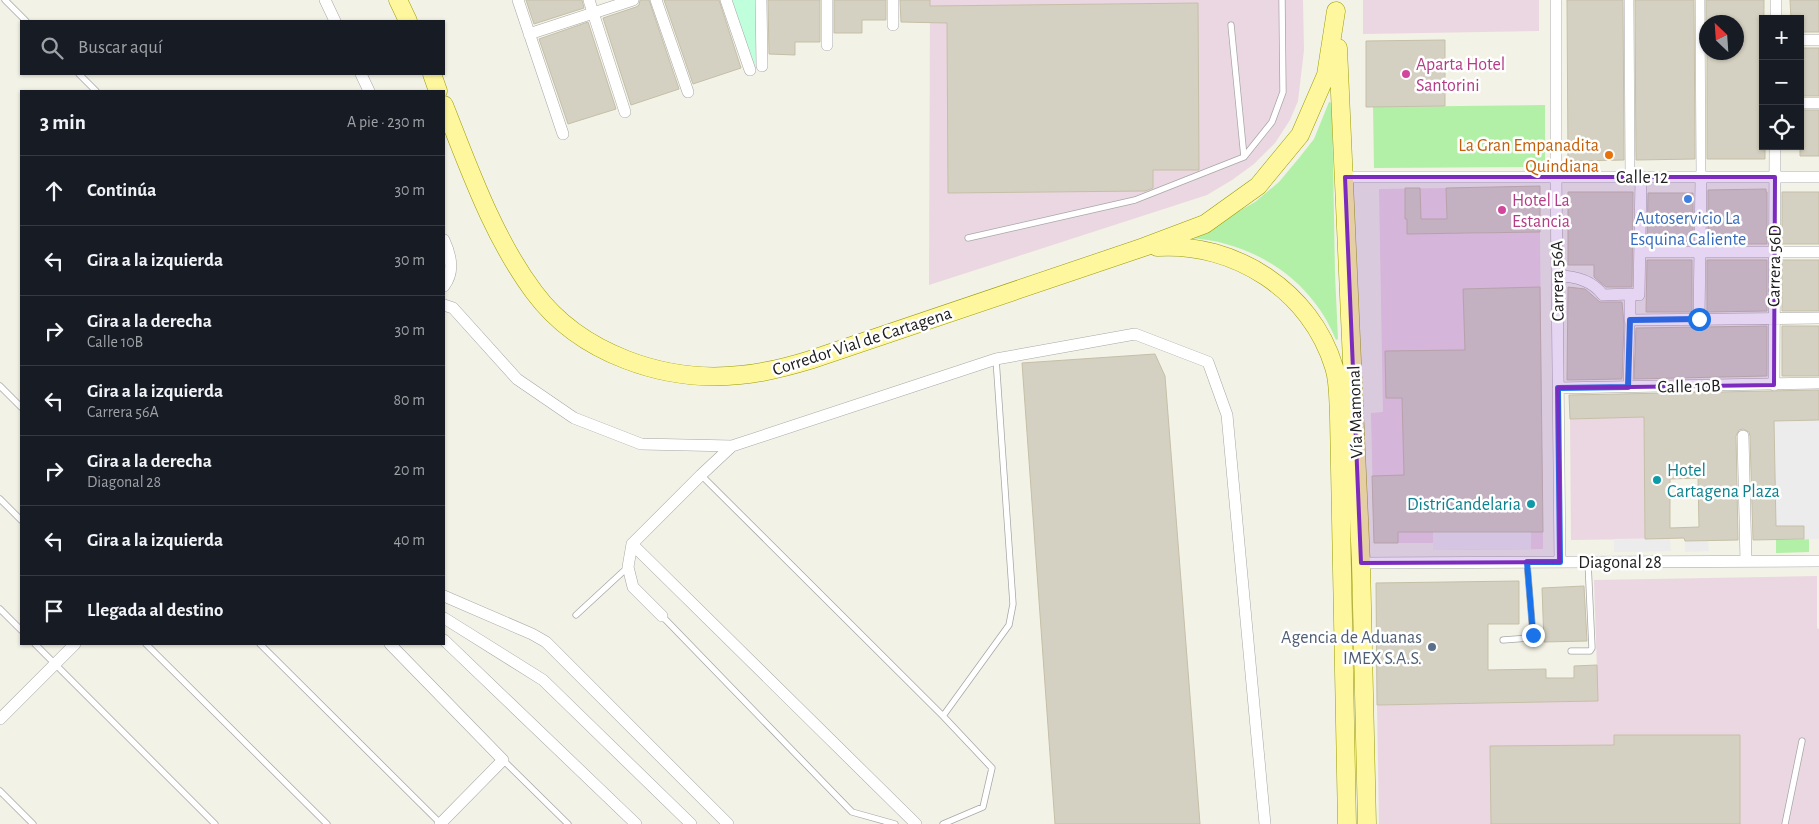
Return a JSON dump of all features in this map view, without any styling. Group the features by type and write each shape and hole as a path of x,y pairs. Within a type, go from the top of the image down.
{"main road":[{"path":"398,0 408,20"},
{"name":"Vía Mamonal","path":"1336,5 1361,563 1367,824"},
{"name":"Corredor Vial de Cartagena","path":"445,108 482,203 522,275 550,311 577,334 600,348 628,361 677,374 740,375 775,370 810,360 1144,247 1205,224 1258,186 1300,135 1326,75 1336,5"},
{"path":"432,75 438,90"},
{"name":"Corredor Vial de Cartagena","path":"1144,247 1198,248 1225,255 1250,266 1273,280 1293,298 1311,320 1325,343 1335,368"},
{"name":"Vía Mamonal","path":"1335,368 1339,416 1347,824"}],"street":[{"path":"325,0 335,20"},
{"path":"518,0 563,134"},
{"path":"589,0 625,112"},
{"path":"529,34 633,0"},
{"path":"656,0 688,92"},
{"path":"726,0 750,70"},
{"path":"761,0 762,66"},
{"path":"827,0 827,45"},
{"path":"893,0 893,25"},
{"name":"Carrera 56A","path":"1556,0 1560,562"},
{"path":"1557,276 1572,276 1587,281 1600,290 1603,295 1640,294 1640,252 1629,0"},
{"path":"1699,319 1701,178 1700,0"},
{"path":"1776,0 1776,15"},
{"path":"1804,40 1819,40"},
{"path":"362,75 369,90"},
{"path":"1804,103 1819,103"},
{"name":"Carrera 56D","path":"1774,385 1775,150"},
{"name":"Calle 12","path":"1345,177 1819,177"},
{"path":"445,243 452,267 445,284"},
{"path":"1640,252 1819,252"},
{"path":"1628,387 1630,294"},
{"path":"445,305 454,308 517,379 574,418 641,444 732,446 996,359 1135,334 1208,362 1227,415 1265,824"},
{"path":"1630,320 1819,318"},
{"name":"Calle 10B","path":"1558,388 1819,383"},
{"path":"1743,436 1746,561"},
{"path":"662,616 633,587 628,567 632,544 700,475 732,446"},
{"path":"632,544 916,824"},
{"name":"Diagonal 28","path":"1361,563 1819,561"},
{"path":"445,597 456,603 532,634 546,642 728,824"},
{"path":"445,619 543,680 691,824"},
{"path":"445,641 636,824"},
{"path":"0,719 74,645"},
{"path":"391,645 503,760 441,824"}],"lane":[{"path":"5,0 25,20"},
{"path":"968,238 1135,200 1244,157 1272,122 1283,92 1282,0"},
{"path":"1231,25 1244,157"},
{"path":"80,75 95,90"},
{"path":"943,716 1009,625 1013,604 996,359"},
{"path":"0,386 20,406"},
{"path":"700,475 943,716 992,768 983,807 942,824"},
{"path":"0,499 20,519"},
{"path":"1503,640 1530,638 1533,635 1527,562"},
{"path":"1571,651 1590,651 1592,648 1588,562"},
{"path":"576,615 628,567"},
{"path":"0,609 20,629"},
{"path":"662,616 852,812 895,824"},
{"path":"36,645 215,824"},
{"path":"147,645 327,824"},
{"path":"261,645 441,824"},
{"path":"1785,824 1802,740"},
{"path":"503,760 568,824"},
{"path":"0,791 33,824"}],"highlighted area":[{"path":"1345,177 1775,177 1774,385 1558,388 1560,562 1361,563"}],"shaded area":[{"path":"930,0 1303,0 1304,50 1298,101 1290,120 1275,143 1254,164 1207,195 929,285"},
{"path":"1363,0 1539,0 1539,31 1363,34"},
{"path":"1446,188 1447,234 1540,232 1543,549 1433,550 1433,543 1374,543 1371,413 1383,412 1379,189"},
{"path":"1644,417 1645,539 1571,540 1570,419"},
{"path":"1819,420 1819,539 1776,540 1774,421"},
{"path":"1433,532 1531,532 1531,549 1433,550"},
{"path":"1670,538 1671,551 1614,552 1614,539"},
{"path":"1708,540 1709,551 1685,552 1685,541"},
{"path":"1817,576 1817,628 1819,629 1819,824 1379,824 1377,705 1598,701 1594,580"}],"green space":[{"path":"732,0 756,0 758,67 753,69"},
{"path":"1329,102 1332,103 1338,339 1336,340 1326,319 1312,299 1279,268 1238,248 1215,241 1192,238 1255,202 1279,182 1314,139"},
{"path":"1545,105 1545,167 1374,168 1373,107"},
{"path":"1809,539 1809,552 1776,553 1776,540"}],"building":[{"path":"526,0 582,0 584,8 534,24"},
{"path":"640,0 649,0 679,89 631,105 603,18 636,7 639,5"},
{"path":"664,0 719,0 741,68 693,84"},
{"path":"768,0 820,0 820,42 795,42 795,55 769,54"},
{"path":"834,0 886,0 886,20 862,20 862,33 834,33"},
{"path":"900,0 930,0 930,6 1198,3 1199,170 1153,170 1153,188 1145,191 948,193 947,23 901,22"},
{"path":"1567,0 1623,0 1624,160 1568,161"},
{"path":"1635,0 1694,0 1695,159 1636,160"},
{"path":"1706,0 1764,0 1764,15 1759,15 1759,150 1765,150 1765,159 1707,159 1707,60 1744,60 1744,15 1706,15"},
{"path":"1790,0 1819,0 1819,32 1804,32 1804,15 1791,15"},
{"path":"588,22 616,109 568,124 539,39"},
{"name":"Aparta Hotel Santorini","path":"1445,40 1445,106 1366,107 1366,41"},
{"path":"1804,48 1819,48 1819,96 1804,96"},
{"path":"1804,110 1819,110 1819,156 1800,156 1800,150 1804,150"},
{"path":"1540,186 1540,232 1407,234 1405,188 1420,188 1421,219 1447,219 1446,188"},
{"path":"1766,189 1767,244 1708,244 1708,190"},
{"path":"1568,192 1633,192 1632,287 1606,287 1594,277 1594,265 1568,265"},
{"path":"1782,192 1819,192 1819,244 1782,244"},
{"path":"1648,193 1693,193 1693,244 1647,244"},
{"path":"1647,260 1692,260 1692,312 1646,312"},
{"path":"1707,260 1767,260 1767,311 1707,312"},
{"path":"1782,260 1819,260 1819,311 1782,311"},
{"path":"1540,287 1543,532 1398,532 1398,543 1374,543 1372,476 1404,475 1402,398 1386,398 1385,351 1465,350 1463,289"},
{"path":"1568,287 1585,289 1600,302 1622,302 1624,324 1622,379 1567,380"},
{"path":"1767,326 1767,376 1634,379 1636,328"},
{"path":"1782,326 1819,326 1819,376 1782,376"},
{"path":"1155,354 1165,376 1200,824 1055,824 1022,363"},
{"path":"1819,390 1819,420 1774,421 1776,526 1804,526 1804,539 1753,540 1750,436 1749,432 1743,429 1739,430 1736,436 1738,540 1685,541 1684,538 1645,539 1644,417 1570,419 1569,395","holes":["1698,478 1699,527 1670,528 1670,479"]},
{"name":"Agencia de Aduanas IMEX S.A.S.","path":"1519,581 1519,624 1488,624 1488,670 1546,669 1546,678 1574,678 1574,666 1597,665 1598,701 1377,705 1376,583"},
{"path":"1584,586 1587,641 1544,642 1542,588"},
{"path":"1614,735 1740,735 1740,824 1491,824 1490,746 1614,745"}],"place":[{"name":"Aparta Hotel Santorini","path":"1406,74"},
{"name":"La Gran Empanadita Quindiana","path":"1609,155"},
{"name":"Autoservicio La Esquina Caliente","path":"1688,199"},
{"name":"Hotel La Estancia","path":"1502,210"},
{"name":"Hotel Cartagena Plaza","path":"1657,480"},
{"name":"DistriCandelaria","path":"1531,504"},
{"name":"Agencia de Aduanas IMEX S.A.S.","path":"1432,647"}],"route":[{"path":"1533,635 1527,562 1560,562 1558,388 1628,387 1630,320 1699,319"}]}
